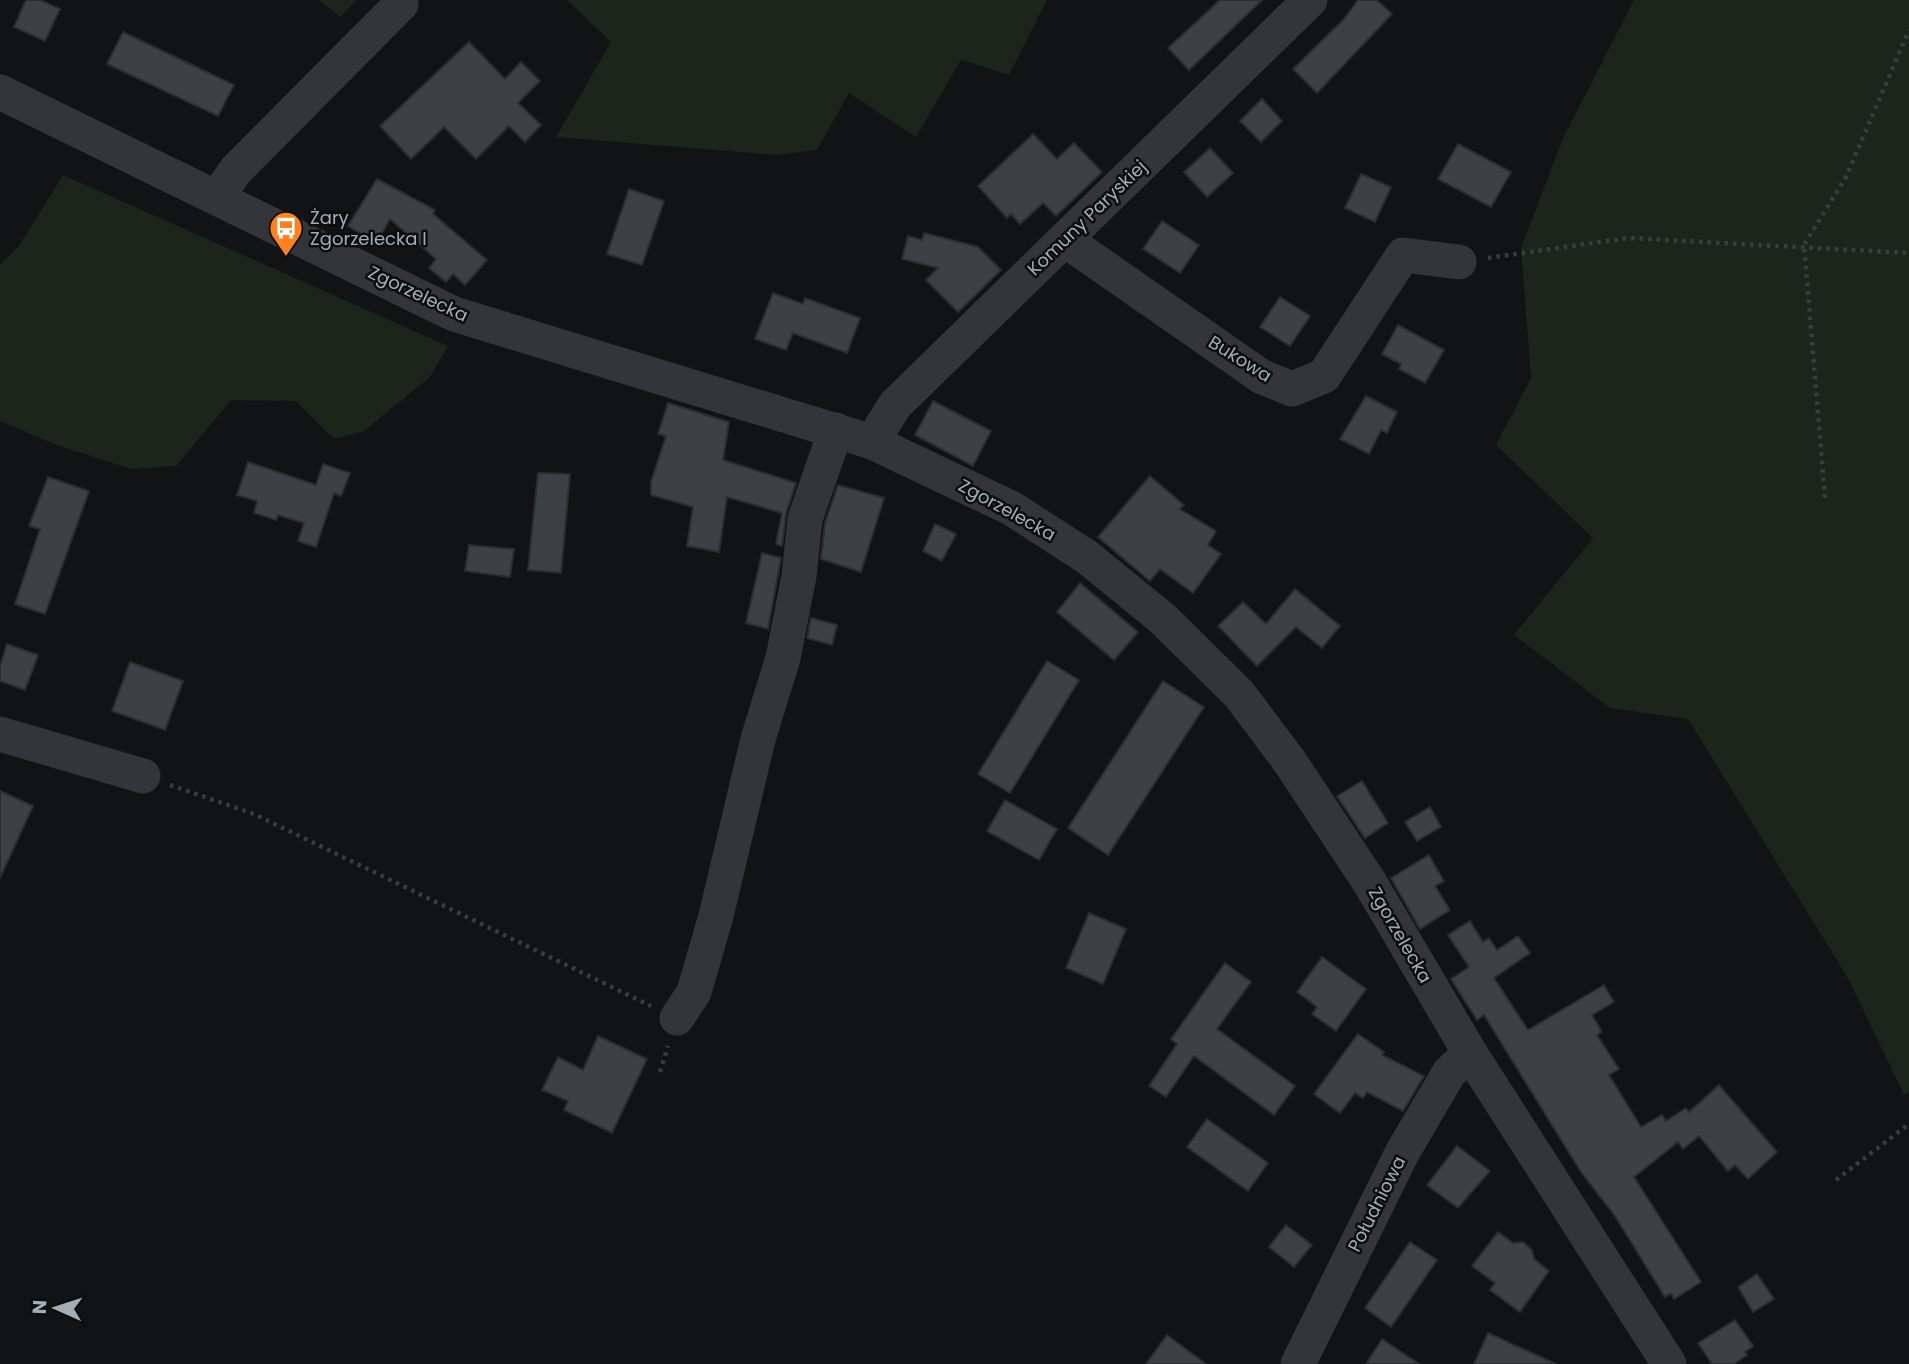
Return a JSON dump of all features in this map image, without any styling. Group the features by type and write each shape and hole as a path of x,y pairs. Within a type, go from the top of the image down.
{"street":[{"name":"Komuny Paryskiej","path":"872,442 895,405 1310,0"},
{"path":"217,197 236,170 401,4"},
{"name":"Zgorzelecka","path":"0,92 454,314 872,442 1011,508 1087,557 1163,620 1239,694 1290,762 1370,883 1470,1053 1668,1364"},
{"name":"Bukowa","path":"1065,240 1262,377 1292,389 1324,376 1403,255 1459,262"},
{"path":"677,1018 694,992 716,916 758,739 783,658 799,576 804,519 836,430"},
{"path":"0,734 143,776"},
{"name":"Południowa","path":"1298,1364 1402,1153 1449,1073 1470,1053"}],"path":[{"path":"1825,498 1804,245 1846,177 1909,30"},
{"path":"1459,262 1629,238 1804,245 1909,253"},
{"path":"143,776 254,814 677,1018 660,1072"},
{"path":"1836,1180 1909,1124"}],"shaded area":[{"path":"319,0 357,0 340,17"},
{"path":"567,0 1047,0 1009,75 961,60 916,137 849,93 817,150 777,155 556,137 611,42"},
{"path":"1634,0 1909,0 1909,1092 1904,1095 1848,978 1688,719 1610,708 1514,635 1593,538 1496,445 1531,378 1521,248 1563,138"},
{"path":"63,175 448,346 430,377 364,431 334,439 296,401 231,400 176,466 132,469 62,447 0,421 0,264 19,246"}],"building":[{"path":"26,0 40,0 60,9 45,41 14,27"},
{"path":"1220,0 1262,0 1189,70 1168,48"},
{"path":"1358,0 1377,0 1392,14 1317,93 1293,69 1344,19"},
{"path":"123,32 234,85 218,116 107,64"},
{"path":"469,42 505,79 521,62 540,81 518,103 541,125 525,142 509,126 476,159 444,127 411,159 380,126"},
{"path":"1262,99 1282,121 1261,142 1240,121"},
{"path":"1033,134 1057,159 1074,143 1102,172 1056,216 1043,203 1020,224 1011,214 1007,218 978,186"},
{"path":"1458,144 1511,172 1491,207 1438,179"},
{"path":"1210,148 1233,173 1207,197 1184,172"},
{"path":"1361,174 1391,187 1375,222 1345,208"},
{"path":"377,179 435,210 433,214 487,260 465,285 453,274 446,282 429,268 436,259 390,219 376,243 348,226"},
{"path":"629,189 664,201 642,265 607,254"},
{"path":"1162,221 1199,245 1180,273 1143,249"},
{"path":"924,233 978,247 1001,270 958,312 926,280 938,268 902,259 908,236 922,240"},
{"path":"773,293 803,304 805,298 860,318 847,353 793,333 786,350 755,339"},
{"path":"1280,297 1310,316 1290,346 1260,327"},
{"path":"1398,325 1444,350 1425,383 1399,369 1401,364 1382,354"},
{"path":"1366,396 1397,412 1387,433 1381,430 1369,454 1340,439"},
{"path":"933,401 991,431 973,466 915,435"},
{"path":"668,403 729,422 723,460 796,483 786,513 782,546 776,544 782,513 727,497 719,552 687,546 693,507 651,495 651,482 666,436 658,434"},
{"path":"248,462 316,485 323,464 350,473 341,496 334,493 316,547 298,541 304,523 278,515 276,520 254,513 257,501 237,495"},
{"path":"538,473 570,474 561,573 528,570"},
{"path":"1150,476 1184,505 1180,509 1216,531 1208,545 1221,554 1193,593 1160,569 1150,581 1098,537"},
{"path":"48,477 89,491 45,614 15,604 40,529 29,526"},
{"path":"838,485 884,498 861,572 821,559 825,523"},
{"path":"935,524 956,534 942,561 923,551"},
{"path":"469,545 514,549 510,577 465,571"},
{"path":"762,553 781,558 768,629 746,623"},
{"path":"1080,583 1138,632 1114,660 1057,612"},
{"path":"1295,589 1340,626 1322,648 1296,627 1257,666 1218,626 1243,602 1266,624"},
{"path":"811,618 837,625 832,645 807,638"},
{"path":"7,644 38,655 25,690 0,681 0,666"},
{"path":"1047,661 1079,680 1010,793 978,774"},
{"path":"130,662 183,681 165,730 112,711"},
{"path":"1163,681 1204,707 1108,855 1068,828"},
{"path":"1362,781 1388,823 1365,838 1337,796"},
{"path":"0,791 33,806 0,878"},
{"path":"1005,800 1057,829 1039,860 987,831"},
{"path":"1430,807 1441,827 1417,841 1405,822"},
{"path":"1429,855 1444,881 1435,886 1450,910 1420,929 1391,878"},
{"path":"1089,913 1126,929 1103,984 1066,968"},
{"path":"1470,921 1483,942 1489,938 1497,950 1518,936 1530,953 1494,978 1528,1030 1604,985 1614,1002 1592,1015 1602,1032 1597,1035 1619,1069 1609,1075 1641,1127 1662,1115 1666,1121 1686,1108 1689,1112 1719,1085 1777,1152 1748,1179 1735,1165 1728,1171 1699,1136 1683,1149 1678,1142 1634,1177 1701,1282 1674,1299 1671,1293 1665,1297 1615,1216 1581,1172 1484,1015 1477,1020 1451,979 1469,967 1448,935"},
{"path":"1322,957 1366,989 1336,1031 1312,1014 1317,1007 1297,992"},
{"path":"1225,963 1251,982 1217,1029 1295,1086 1274,1115 1194,1056 1166,1097 1149,1086 1177,1044 1171,1039"},
{"path":"1358,1034 1384,1052 1382,1055 1424,1076 1403,1111 1367,1092 1363,1098 1355,1093 1340,1113 1314,1094"},
{"path":"598,1036 647,1059 612,1133 564,1110 568,1101 542,1090 558,1057 583,1070"},
{"path":"1207,1119 1268,1163 1248,1191 1187,1147"},
{"path":"1457,1146 1490,1171 1458,1208 1427,1185"},
{"path":"1286,1225 1312,1245 1294,1267 1269,1247"},
{"path":"1498,1232 1513,1243 1523,1242 1532,1250 1534,1259 1549,1271 1520,1312 1490,1290 1495,1283 1472,1266"},
{"path":"1410,1242 1437,1260 1391,1327 1365,1308"},
{"path":"1757,1274 1774,1299 1753,1312 1738,1287"},
{"path":"1735,1320 1753,1346 1745,1352 1747,1355 1734,1364 1712,1364 1698,1343"},
{"path":"1488,1333 1556,1364 1474,1364"},
{"path":"1167,1335 1206,1364 1146,1364"},
{"path":"1382,1339 1419,1364 1366,1364"}],"place":[{"name":"Żary Zgorzelecka I","path":"286,258"}]}
